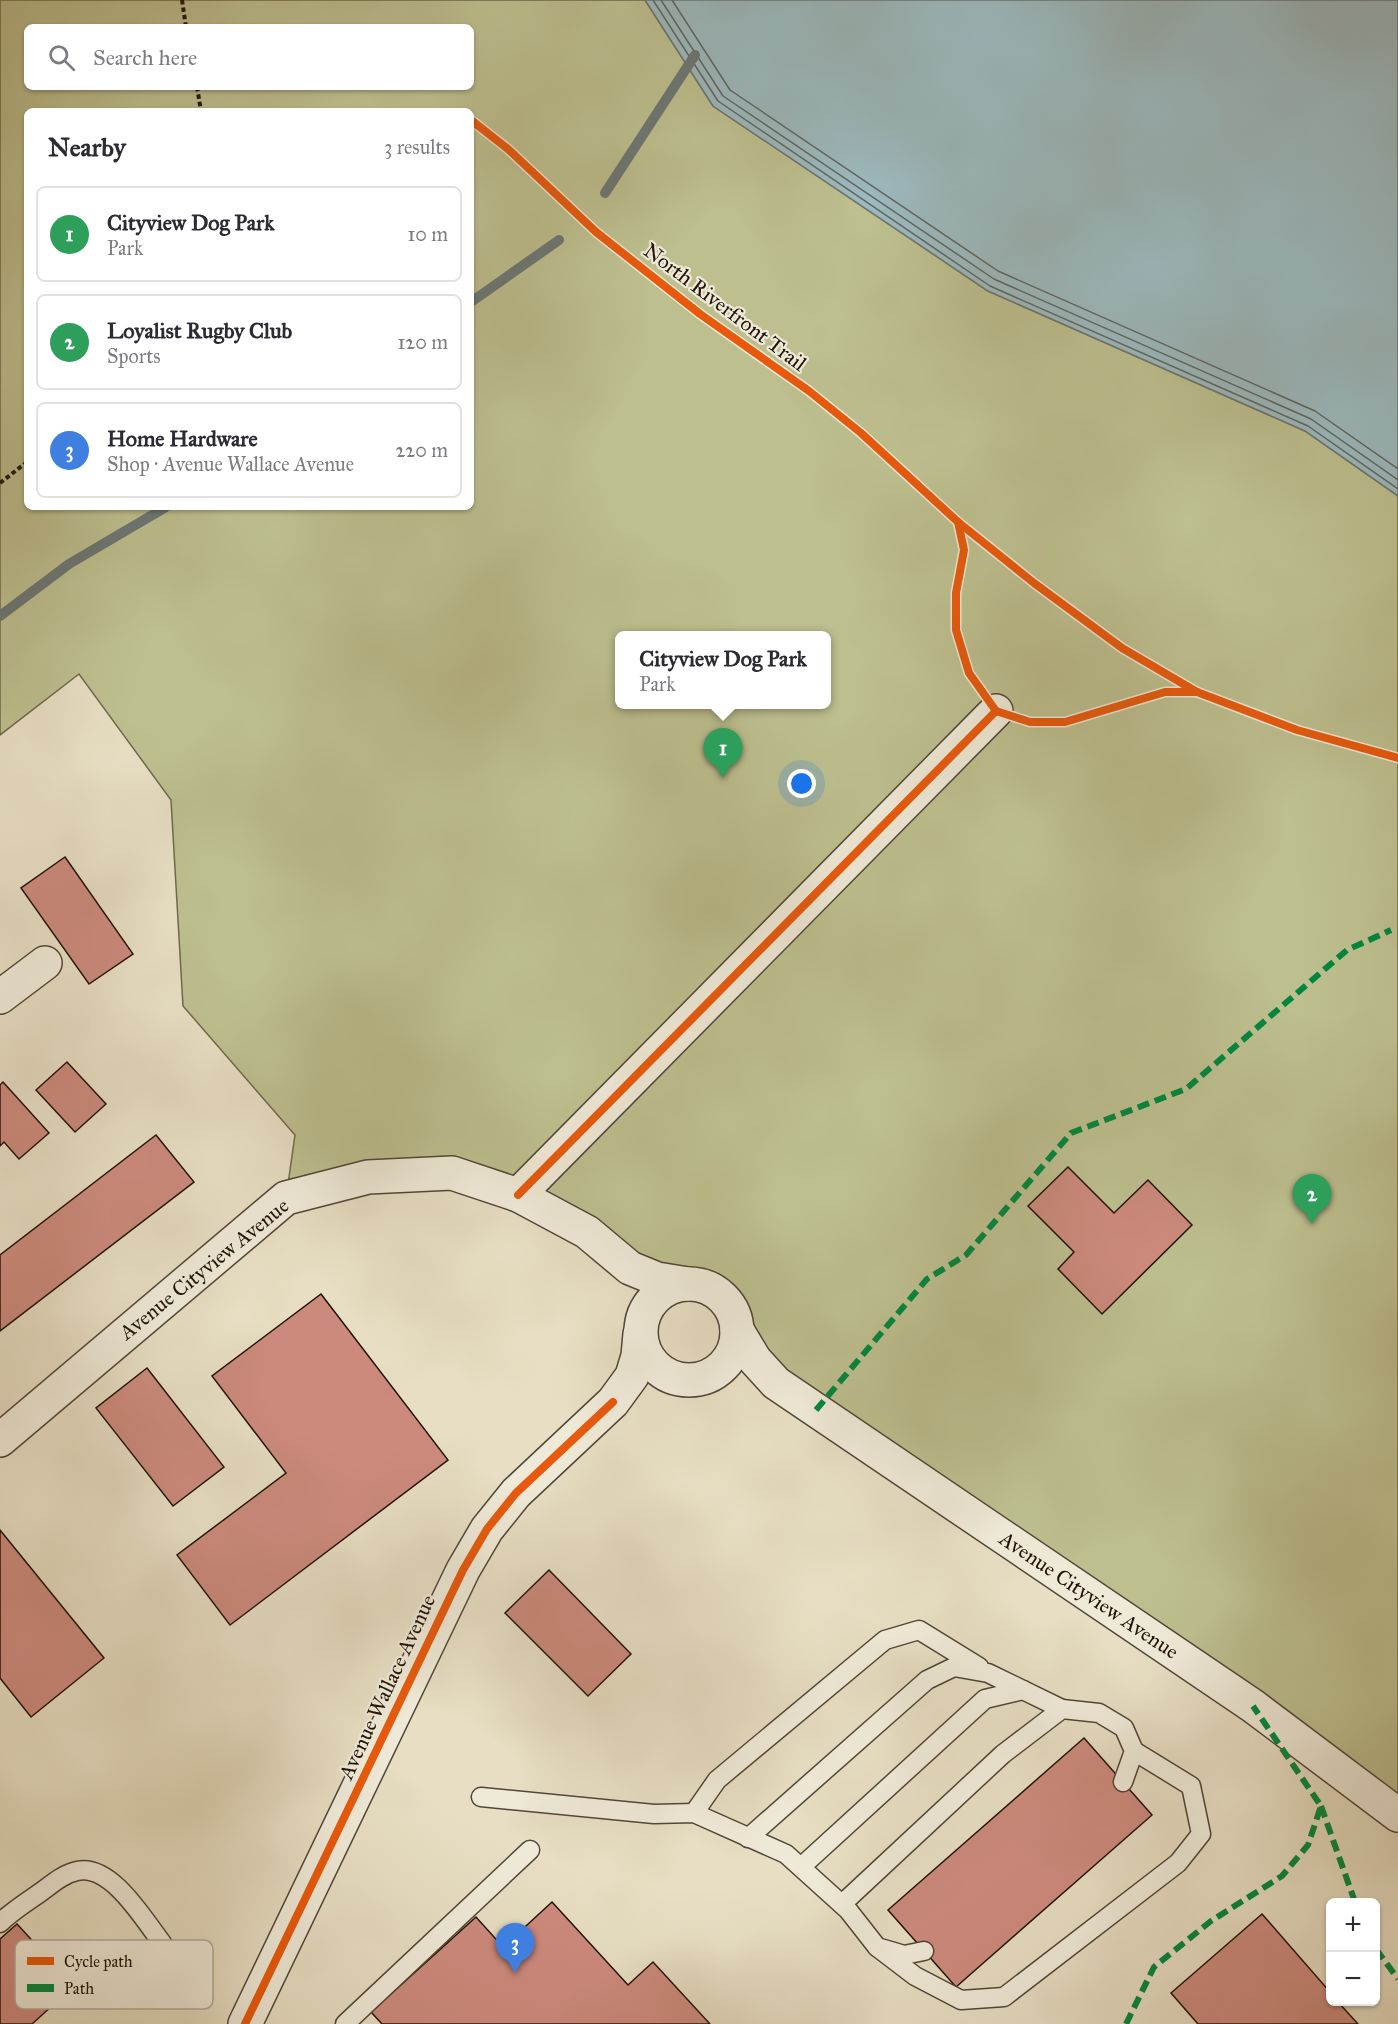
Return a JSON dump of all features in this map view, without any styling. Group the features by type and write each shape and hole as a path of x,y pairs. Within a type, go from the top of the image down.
{"street":[{"path":"518,1195 996,711"},
{"path":"0,997 45,963"},
{"name":"Avenue Cityview Avenue","path":"0,1440 286,1198 368,1177 452,1173 518,1195 588,1232 630,1268 657,1279 688,1284"},
{"name":"Avenue Cityview Avenue","path":"630,1268 640,1292 641,1326"},
{"path":"688,1284 703,1286 716,1292 727,1302 734,1316 737,1330 736,1345 729,1359 719,1370 692,1378 663,1373 652,1363 644,1350 641,1326 649,1304 660,1293 674,1286 688,1284"},
{"name":"Avenue Wallace Avenue","path":"245,2024 463,1570 488,1529 516,1493 613,1402 632,1376 638,1356 641,1326"},
{"name":"Avenue Cityview Avenue","path":"737,1330 755,1360 776,1383 1253,1706 1398,1815"},
{"name":"Avenue Cityview Avenue","path":"692,1378 740,1375 776,1383"},
{"name":"Avenue Wallace Avenue","path":"613,1402 636,1388 656,1381 692,1378"}],"lane":[{"path":"481,1797 654,1814 694,1813 786,1854 842,1904 878,1947 915,1976 961,2000 1004,1997 1178,1863 1201,1834 1191,1786 1134,1751 1124,1728 1099,1713 1062,1709 988,1673 919,1630 885,1640 717,1780 694,1813"},
{"path":"748,1838 927,1680 954,1667 988,1673"},
{"path":"801,1867 985,1699 1023,1690"},
{"path":"842,1904 1004,1754 1062,1709"},
{"path":"1123,1782 1134,1751"},
{"path":"345,2024 530,1850"},
{"path":"0,1923 66,1875 80,1870 106,1877 118,1887 160,1940"},
{"path":"878,1947 904,1954 924,1951"}],"path":[{"path":"182,0 186,24"},
{"path":"197,90 200,108"},
{"path":"0,483 24,464"}],"green space":[{"path":"0,0 645,0 713,106 988,291 1305,431 1398,496 1398,1815 776,1383 727,1303 716,1292 452,1173 286,1198 295,1135 183,1006 171,800 79,674 0,735"}],"water":[{"path":"645,0 1398,0 1398,496 1305,431 988,291 713,106"}],"building":[{"path":"65,857 133,954 89,984 21,888"},
{"path":"67,1062 106,1104 75,1132 36,1090"},
{"path":"3,1082 49,1133 19,1159 4,1142 0,1146 0,1085"},
{"path":"156,1135 194,1182 0,1331 0,1255"},
{"path":"1068,1167 1114,1213 1148,1180 1192,1225 1102,1314 1058,1269 1074,1252 1028,1206"},
{"path":"321,1294 448,1460 230,1625 177,1555 286,1473 212,1376"},
{"path":"147,1368 224,1467 173,1506 96,1408"},
{"path":"0,1530 104,1658 31,1717 0,1678"},
{"path":"549,1570 631,1654 588,1696 505,1613"},
{"path":"1084,1738 1152,1815 956,1987 888,1910"},
{"path":"552,1902 628,1985 653,1962 710,2024 382,2024 371,2012 476,1917 503,1947"},
{"path":"1262,1914 1326,1987 1326,2006 1342,2006 1358,2024 1198,2024 1171,1993"},
{"path":"17,1924 32,1940 15,1940 15,2009 49,2009 32,2024 0,2024 0,1939"}],"waterway":[{"path":"605,193 695,55"},
{"path":"474,300 559,240"},
{"path":"0,616 69,564 161,510"}],"marked path":[{"path":"816,1410 927,1279 966,1255 1071,1133 1186,1089 1347,950 1391,930"},
{"path":"1126,2024 1154,1967 1211,1921 1282,1876 1308,1845 1321,1806 1253,1706"},
{"path":"1321,1806 1354,1898"},
{"path":"1378,1952 1398,1979"}],"cycle path":[{"name":"North Riverfront Trail","path":"474,122 508,149 596,232 700,314 809,391 861,433 958,522 1034,583 1122,648 1197,692 1297,730 1398,758"},
{"path":"958,522 964,550 956,593 956,630 969,673 996,711 1030,722 1065,722 1165,692 1197,692"},
{"path":"518,1195 996,711"},
{"path":"245,2024 463,1570 487,1529 516,1493 613,1402"}],"place":[{"name":"Cityview Dog Park","path":"723,778"},
{"name":"Loyalist Rugby Club","path":"1312,1224"},
{"name":"Home Hardware","path":"515,1973"}]}
